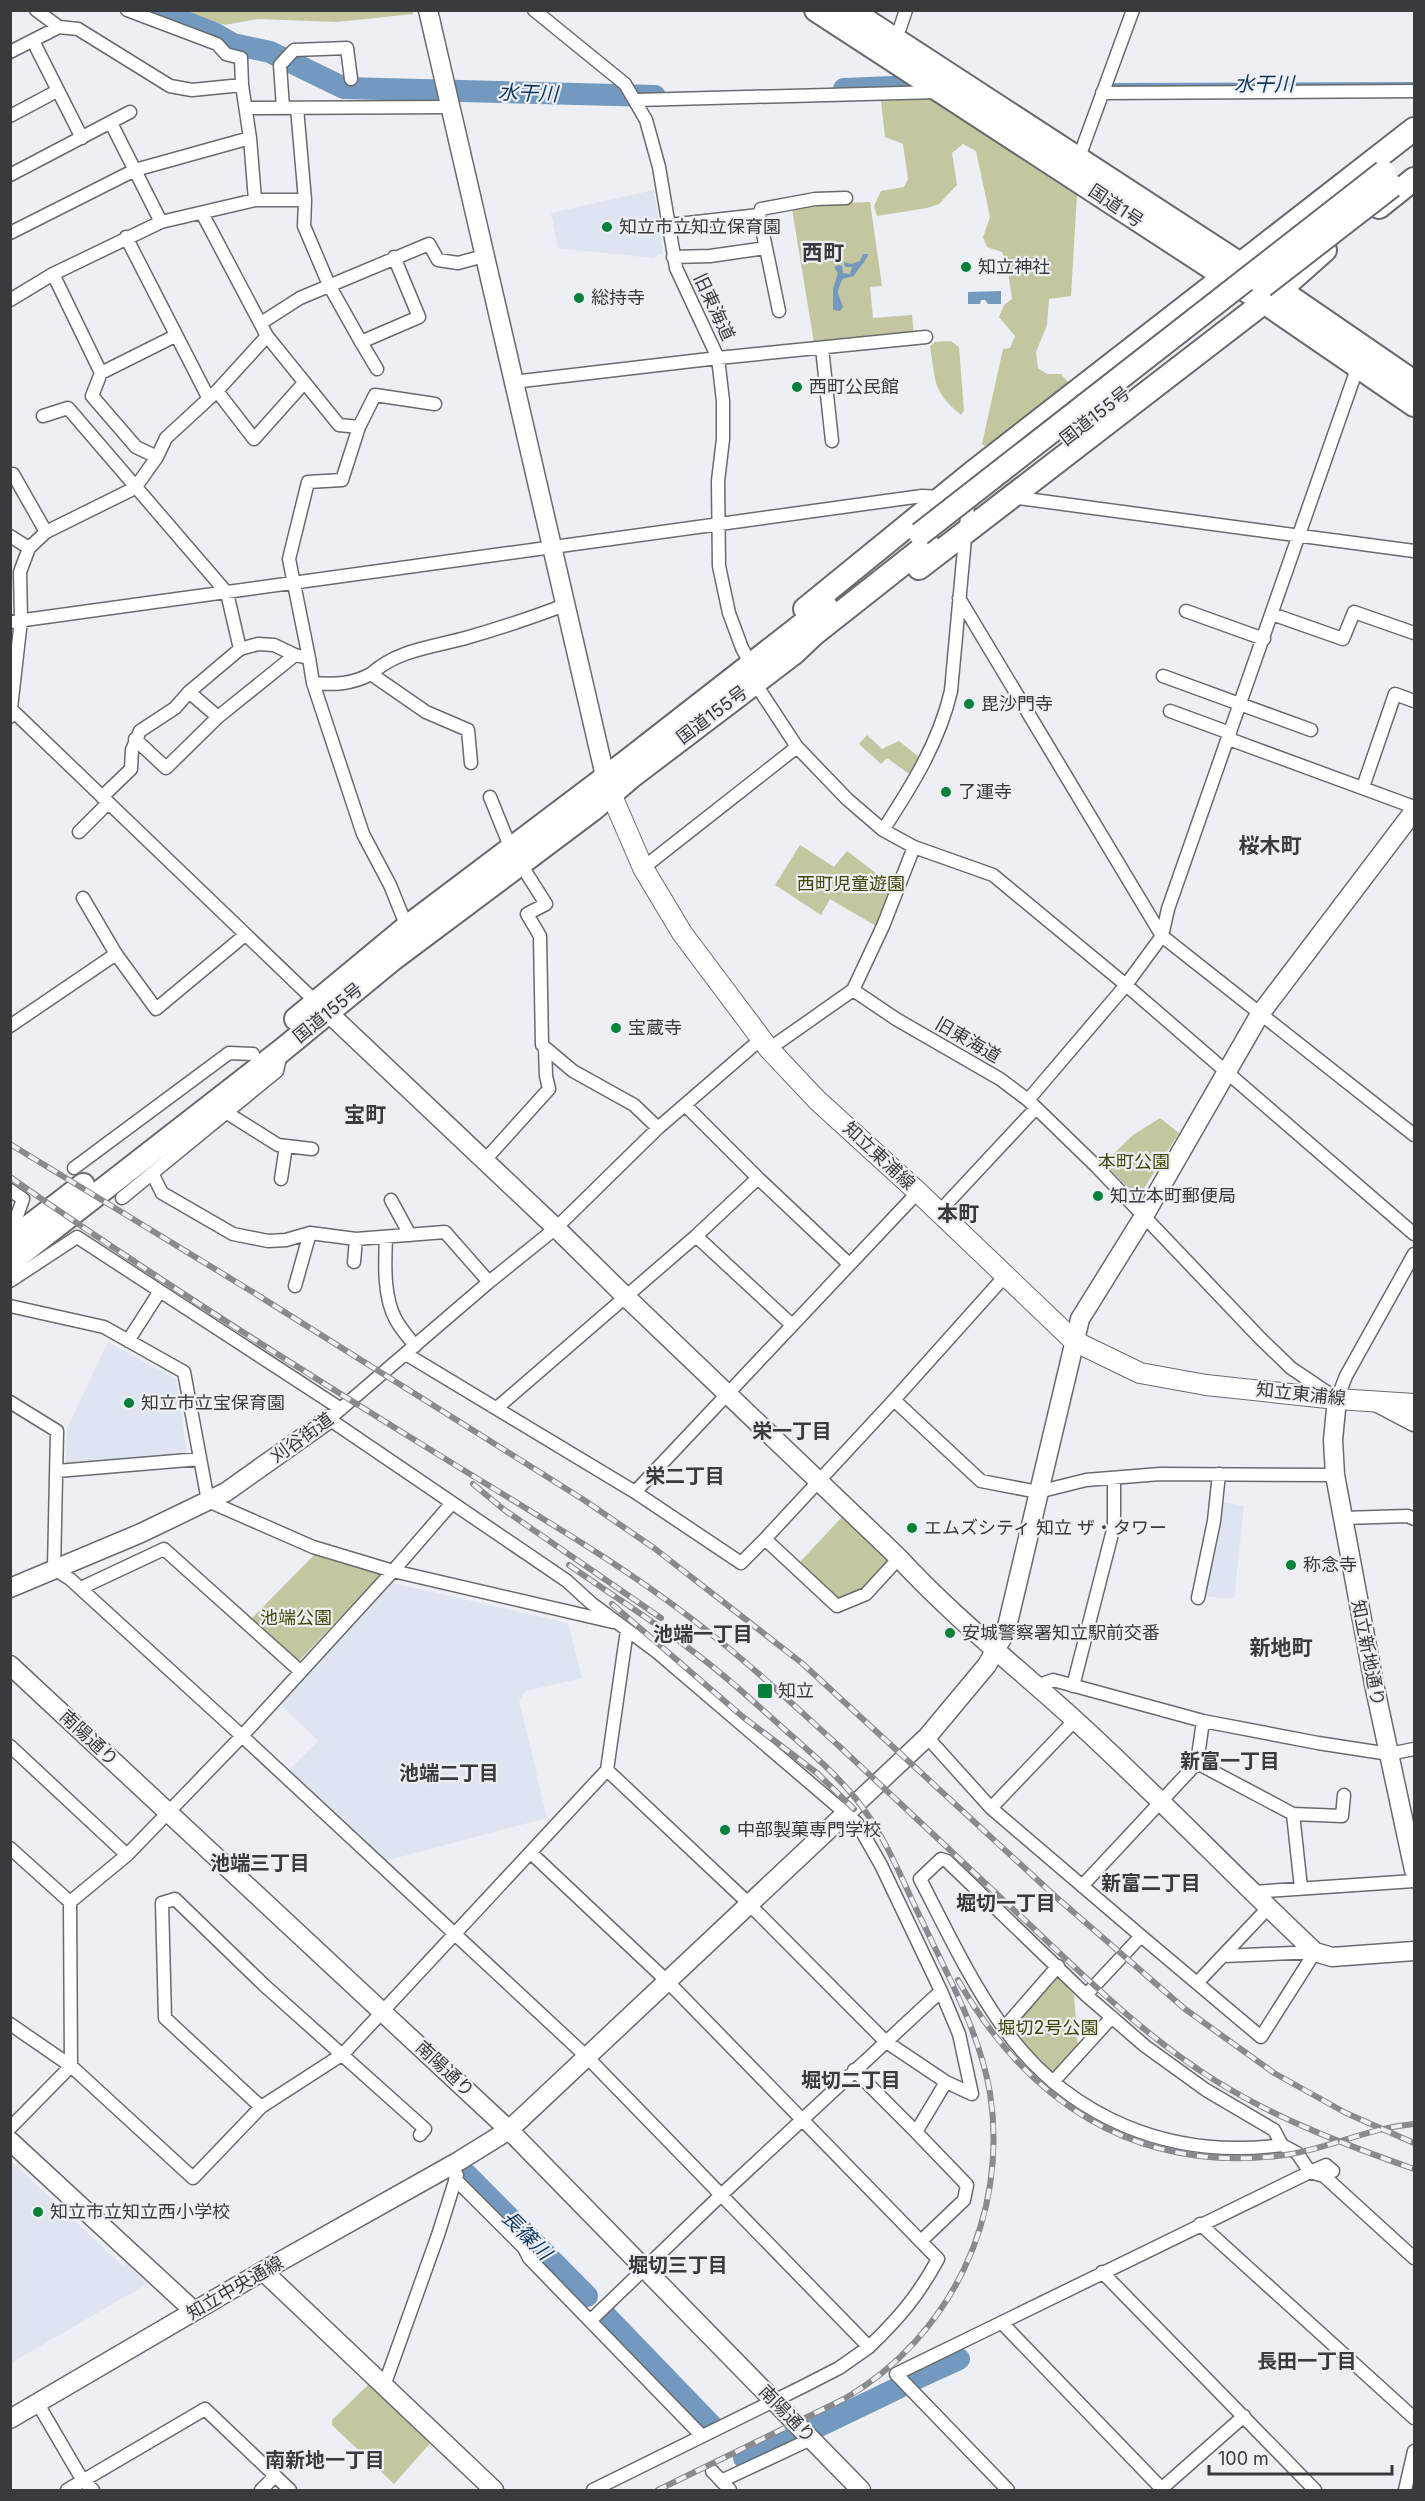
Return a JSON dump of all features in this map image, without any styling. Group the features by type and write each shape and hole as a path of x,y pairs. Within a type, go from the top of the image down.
{"highway":[{"name":"国道1号","path":"816,10 940,92 1414,382"},
{"name":"国道1号","path":"850,10 1078,160 1233,272"},
{"path":"787,647 810,603 972,473 1414,129"},
{"name":"国道155号","path":"10,1241 253,1054 393,959 516,856 787,647 814,634 924,539 1388,179 1414,148"},
{"name":"国道155号","path":"1388,179 1414,168"},
{"path":"787,647 838,632 1272,296 1353,226 1414,179"},
{"name":"国道1号","path":"1272,296 1358,366 1414,405"},
{"name":"国道155号","path":"10,1262 281,1051 322,1008 407,927 516,856"}],"main road":[{"name":"知立東浦線","path":"608,786 643,868 682,933 765,1044 817,1100 918,1192 1074,1341 1140,1373 1206,1385 1337,1399 1414,1404"}],"street":[{"path":"36,10 59,27 78,29 170,86 192,90 242,85"},
{"path":"127,10 217,44 226,54 241,58 255,200"},
{"path":"428,10 608,786"},
{"name":"旧東海道","path":"534,10 625,84 646,120 656,158 673,257 695,313 718,358 723,401 718,525 719,566 724,594 735,630 753,674 797,747 847,799 883,830 914,848 993,874 1126,985 1225,1072 1292,1126 1414,1234"},
{"path":"900,28 906,10"},
{"path":"1078,160 1133,10"},
{"path":"10,52 59,27"},
{"path":"33,41 82,138"},
{"path":"283,108 280,65 294,50 347,48 351,79"},
{"path":"10,116 57,91"},
{"path":"1102,93 1414,91"},
{"path":"633,96 940,92"},
{"path":"247,108 449,107"},
{"path":"297,108 304,226 329,285 376,369"},
{"path":"10,175 130,112"},
{"path":"111,123 161,222"},
{"path":"10,233 135,170 250,138"},
{"path":"779,311 759,215 761,209 815,199 846,198"},
{"path":"10,300 53,274 161,222 255,200 304,200"},
{"path":"202,213 267,336 339,425 359,427"},
{"path":"669,225 759,215"},
{"path":"126,237 175,336 212,394 254,439 304,383"},
{"path":"261,323 300,298 429,244 438,261 458,263 484,256"},
{"path":"673,257 710,256 766,248"},
{"path":"361,342 419,317 394,257"},
{"path":"53,274 101,373"},
{"path":"157,457 136,447 92,396 101,373 175,336"},
{"path":"267,336 166,438 157,457 135,488 46,532 29,548 20,572 12,714 556,1228 820,1481 942,1602 1075,1720 1161,1801 1315,1952"},
{"path":"513,382 926,337"},
{"path":"822,348 832,441"},
{"path":"938,1213 1032,1104 1162,936 1168,909 1358,366"},
{"path":"407,927 390,885 363,834 313,683 289,559 308,482 342,480 359,427 375,395 435,404"},
{"path":"43,416 68,408 227,593 240,649"},
{"path":"883,830 910,789 938,735 951,691 972,473"},
{"path":"13,474 46,532"},
{"path":"16,621 553,549 922,496 943,497"},
{"path":"1010,497 1414,551"},
{"path":"10,536 29,548"},
{"path":"959,598 1162,936 1414,1135"},
{"path":"313,683 335,685 357,682 382,664 413,650 467,638 565,605"},
{"path":"1186,611 1264,639"},
{"path":"1272,614 1343,639 1354,612 1414,633"},
{"path":"80,832 131,769 132,750 140,731 175,708 189,692 240,649 258,644 274,645 294,655 309,658"},
{"path":"135,739 166,768 218,717 294,655"},
{"path":"371,674 426,711 468,730 471,763"},
{"path":"1163,676 1311,730"},
{"path":"189,692 218,717"},
{"path":"1363,787 1395,694 1414,701"},
{"path":"1170,711 1414,809"},
{"path":"643,868 797,747"},
{"path":"490,796 516,856 546,904 527,914 540,936 542,1045 573,1071 634,1105 658,1128"},
{"name":"知立中央通線","path":"10,2419 263,2271 461,2160 509,2130 927,1737 987,1665 1005,1631 1080,1319 1144,1216 1260,1014 1414,809"},
{"path":"853,990 883,926 914,848"},
{"path":"83,898 116,954 156,1009 245,935"},
{"path":"10,1026 116,954"},
{"name":"旧東海道","path":"853,990 896,1019 1000,1079 1032,1104 1144,1216 1290,1368 1337,1399"},
{"name":"刈谷街道","path":"10,1588 141,1533 226,1492 335,1414 489,1282 556,1228 658,1128 765,1044 853,990"},
{"path":"484,1160 549,1089 545,1048"},
{"path":"122,1198 277,1071 281,1051"},
{"path":"74,1168 229,1053 253,1054"},
{"path":"686,1106 849,1264"},
{"path":"227,1113 278,1145 312,1149"},
{"path":"281,1179 286,1146"},
{"path":"152,1173 162,1193 232,1234 268,1241 286,1240 310,1233 356,1239 445,1232 489,1282"},
{"path":"498,1407 696,1236 758,1178"},
{"path":"10,1190 23,1199 17,1216 10,1221"},
{"path":"635,1492 918,1192"},
{"path":"391,1200 410,1235"},
{"path":"295,1286 310,1233"},
{"path":"696,1236 792,1325"},
{"path":"10,1281 78,1237 160,1290 335,1414 452,1503 567,1581 657,1652 857,1823 867,1838 941,1991 959,2034 972,2094 946,2082 885,2041 750,1905 608,1770"},
{"path":"386,1237 385,1262 391,1308 411,1350 635,1492 741,1563 820,1481 1005,1276"},
{"path":"354,1262 356,1239"},
{"path":"1337,1399 1346,1376 1414,1254"},
{"path":"128,1341 160,1290"},
{"path":"10,1306 104,1327 184,1372 208,1501 313,1547 393,1571 623,1627"},
{"name":"知立新地通り","path":"1337,1399 1333,1440 1335,1475 1414,1870"},
{"path":"894,1400 981,1481 1038,1492 1086,1480 1160,1474 1335,1475"},
{"path":"1375,1401 1414,1422"},
{"path":"10,1402 57,1431 54,1569 81,1588 587,2057 869,2347"},
{"path":"57,1471 200,1459"},
{"path":"1198,1598 1214,1521 1219,1474"},
{"path":"1073,1686 1113,1526 1114,1478"},
{"path":"70,1902 127,1855 242,1736 452,1503"},
{"path":"1343,1518 1408,1516 1414,1519"},
{"path":"765,1539 837,1606 866,1594 899,1558"},
{"path":"81,1588 164,1549 300,1671"},
{"path":"10,2024 71,2066 193,2178 261,2107 343,2054 608,1770 623,1627"},
{"name":"南陽通り","path":"14,1675 169,1812 509,2130 861,2490"},
{"path":"1036,1686 1053,1680 1203,1720 1389,1754 1414,1749"},
{"path":"991,1808 1075,1720"},
{"path":"1082,1886 1197,1763 1203,1720"},
{"path":"927,1737 991,1808 1261,2037 1315,1952"},
{"path":"10,1746 127,1855"},
{"path":"1197,1763 1293,1814 1342,1816 1344,1795"},
{"path":"1293,1814 1300,1888"},
{"path":"10,1848 70,1902 71,2066 10,2128"},
{"path":"531,1853 668,1982 938,2259 922,2289 899,2317 869,2347 839,2368 593,2490"},
{"path":"1282,2145 1250,2149 1194,2146 1143,2134 1091,2110 1053,2082 1004,2028 962,1959 920,1879 941,1858 947,1861 1086,1995 1145,2046 1206,2090 1274,2130 1282,2145 1297,2153 1310,2172 1323,2176 1414,2258"},
{"path":"1252,1892 1414,1881"},
{"path":"261,2107 165,2018 162,1903 175,1899 264,1984 425,2129 420,2135"},
{"path":"1197,1983 1268,1908"},
{"path":"1086,1995 1142,1936"},
{"path":"1222,1956 1315,1952 1332,1957 1414,1951"},
{"path":"1004,2028 1058,1966"},
{"path":"591,2320 854,2070 941,1991"},
{"path":"1053,2082 1112,2017"},
{"path":"854,2070 967,2185 964,2200 921,2241"},
{"path":"916,2133 946,2082"},
{"path":"10,2141 194,2311"},
{"path":"384,2386 438,2235 461,2160"},
{"path":"1008,2490 896,2374 1310,2172 1326,2165 1333,2171"},
{"path":"455,2179 702,2436"},
{"path":"1200,2224 1414,2418"},
{"path":"263,2271 494,2490"},
{"path":"1102,2272 1315,2490"},
{"path":"1002,2323 1162,2490 1244,2416"},
{"path":"38,2404 82,2481 93,2490"},
{"path":"67,2490 205,2409 290,2490"},
{"path":"721,2481 811,2439"},
{"path":"1405,2490 1414,2451"},
{"path":"712,2470 730,2490"},
{"path":"261,2490 275,2476"}],"shaded area":[{"name":"知立市立知立保育園","path":"654,190 663,253 653,258 558,248 551,213"},
{"name":"知立市立宝保育園","path":"108,1342 176,1379 187,1454 70,1466 66,1463 67,1428"},
{"path":"1219,1501 1244,1506 1234,1599 1202,1596"},
{"path":"388,1582 568,1623 582,1678 526,1691 519,1700 547,1818 381,1862 287,1772 318,1741 279,1703"},
{"name":"知立市立知立西小学校","path":"11,2161 123,2266 126,2263 147,2284 11,2363"}],"green space":[{"path":"184,11 413,11 413,14 337,22 258,19 225,25"},
{"path":"930,99 1077,194 1071,296 1049,299 1047,325 1036,352 1038,368 1047,374 1061,374 1069,383 1067,391 991,450 982,444 1003,349 1010,348 1015,336 999,317 1004,305 1012,299 1007,265 1002,252 987,247 983,237 990,217 976,151 963,144 952,153 957,185 939,204 877,216 874,206 881,191 904,187 908,179 903,144 885,137 881,101"},
{"path":"870,202 882,286 870,287 873,318 912,315 914,335 814,343 792,209 816,204"},
{"path":"951,341 959,347 964,410 961,415 940,392 930,346 935,342"},
{"path":"867,735 882,749 899,741 919,757 909,774 887,758 881,764 859,744"},
{"name":"西町児童遊園","path":"800,845 834,867 847,851 893,886 876,926 830,899 821,915 775,885"},
{"name":"本町公園","path":"1160,1118 1179,1133 1138,1198 1104,1163 1133,1135"},
{"path":"843,1516 887,1558 887,1565 862,1589 839,1600 800,1562"},
{"name":"池端公園","path":"316,1553 382,1573 300,1660 295,1661 250,1620"},
{"name":"堀切2号公園","path":"1057,1975 1074,1995 1078,2050 1058,2073 1052,2073 1022,2043 1013,2023"},
{"path":"369,2384 372,2384 433,2440 394,2484 332,2425 332,2420"}],"water":[{"path":"863,254 868,254 868,256 854,276 843,279 841,284 838,293 843,307 840,311 833,310 833,289 838,273 834,267 842,266 843,273 850,274 852,267 845,267 844,262 851,264 860,261"},
{"path":"1001,291 1001,304 988,304 985,300 981,300 980,304 968,304 968,292"}],"waterway":[{"name":"水干川","path":"154,10 214,33 233,44 270,52 344,88 655,96"},
{"name":"水干川","path":"1113,85 1414,84"},
{"name":"水干川","path":"844,89 917,86"},
{"name":"長篠川","path":"467,2175 587,2296"},
{"name":"長篠川","path":"604,2314 711,2425"},
{"path":"911,2381 959,2359"},
{"path":"817,2427 898,2388"},
{"name":"長篠川","path":"744,2458 749,2460 793,2439"}],"railway":[{"path":"10,1144 251,1291 584,1500 654,1548 803,1664 1056,1897 1185,2009 1274,2073 1346,2113 1414,2143"},
{"path":"10,1177 216,1315 574,1538 682,1611 794,1705 1119,2008 1191,2064 1240,2095 1288,2120 1414,2169"},
{"path":"473,1484 508,1513"},
{"path":"503,1509 661,1618"},
{"path":"569,1565 661,1628 715,1669 822,1763 856,1799 885,1844 953,1986 979,2049 990,2093 994,2139 990,2184 980,2227 964,2268 942,2307 915,2342 882,2373 844,2399 658,2490"},
{"path":"612,1604 743,1717 817,1773 854,1809"},
{"path":"958,1980 986,2023 1017,2061 1051,2093 1089,2119 1131,2139 1176,2152 1225,2158 1277,2156 1312,2149 1379,2130 1414,2124"}],"place":[{"name":"知立市立知立保育園","path":"607,227"},
{"name":"知立神社","path":"966,267"},
{"name":"総持寺","path":"579,298"},
{"name":"西町公民館","path":"797,387"},
{"name":"毘沙門寺","path":"969,704"},
{"name":"了運寺","path":"946,792"},
{"name":"宝蔵寺","path":"616,1028"},
{"name":"知立本町郵便局","path":"1098,1196"},
{"name":"知立市立宝保育園","path":"129,1403"},
{"name":"エムズシティ 知立 ザ・タワー","path":"912,1528"},
{"name":"称念寺","path":"1291,1565"},
{"name":"安城警察署知立駅前交番","path":"950,1633"},
{"name":"知立","path":"765,1691"},
{"name":"中部製菓専門学校","path":"725,1830"},
{"name":"知立市立知立西小学校","path":"38,2212"}],"district":[{"name":"西町","path":"823,253"},
{"name":"桜木町","path":"1270,846"},
{"name":"宝町","path":"365,1115"},
{"name":"本町","path":"958,1214"},
{"name":"栄一丁目","path":"792,1431"},
{"name":"栄二丁目","path":"685,1476"},
{"name":"池端一丁目","path":"703,1634"},
{"name":"新地町","path":"1281,1648"},
{"name":"新富一丁目","path":"1230,1761"},
{"name":"池端二丁目","path":"449,1773"},
{"name":"池端三丁目","path":"260,1863"},
{"name":"新富二丁目","path":"1151,1883"},
{"name":"堀切一丁目","path":"1006,1903"},
{"name":"堀切二丁目","path":"851,2080"},
{"name":"堀切三丁目","path":"678,2265"},
{"name":"長田一丁目","path":"1307,2361"},
{"name":"南新地一丁目","path":"325,2460"}]}
